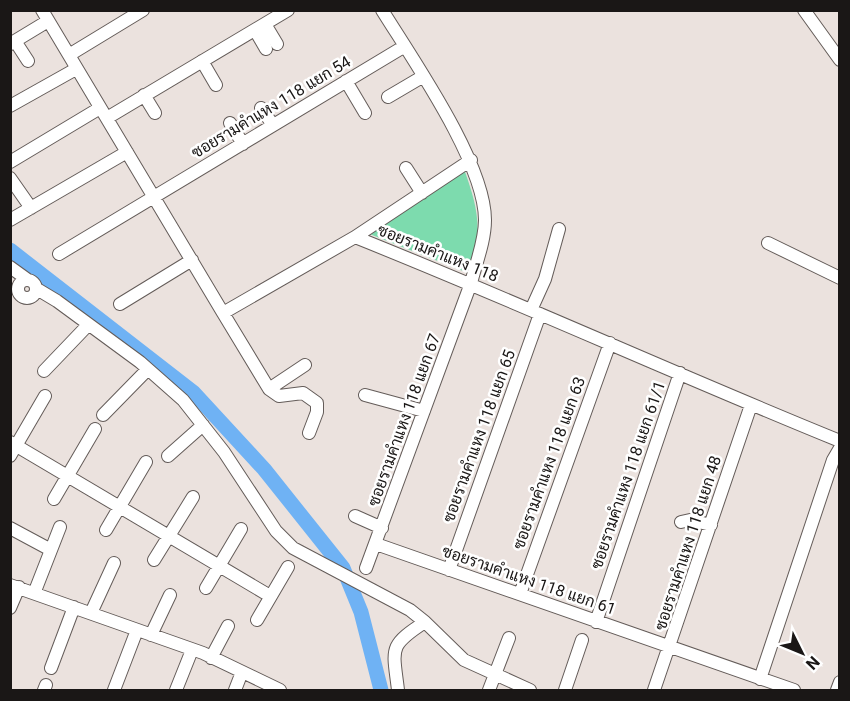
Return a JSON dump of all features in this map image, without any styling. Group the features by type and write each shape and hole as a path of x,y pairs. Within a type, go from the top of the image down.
{"street":[{"path":"69,55 143,10"},
{"path":"10,162 103,113 144,96 288,10"},
{"name":"ซอยรามคำแหง 118 แยก 67","path":"366,568 471,283 482,243 485,220 471,160 382,10"},
{"path":"804,10 840,60"},
{"path":"28,62 13,43 45,16 270,389 279,396 303,393 317,404 317,412 309,432"},
{"path":"260,27 271,46"},
{"name":"ซอยรามคำแหง 118 แยก 54","path":"59,254 405,46"},
{"path":"202,62 216,84"},
{"path":"10,106 76,69"},
{"path":"388,97 422,77"},
{"path":"346,81 365,113"},
{"path":"144,96 155,113"},
{"path":"261,108 273,125"},
{"path":"230,123 243,144"},
{"path":"10,220 127,152"},
{"path":"355,237 471,160"},
{"path":"406,168 422,193"},
{"path":"10,178 31,208"},
{"name":"ซอยรามคำแหง 118 แยก 65","path":"449,570 536,312 559,229"},
{"name":"ซอยรามคำแหง 118","path":"223,312 355,237 471,283 751,405 840,441"},
{"path":"768,243 839,276"},
{"path":"120,304 192,260"},
{"path":"10,267 32,281 37,289 148,369 183,400 276,531 302,555 378,593 425,621 454,653 495,676 530,690"},
{"path":"28,280 21,282 18,289 21,295 27,298 34,296 37,289"},
{"path":"10,305 21,295"},
{"path":"44,371 88,325"},
{"name":"ซอยรามคำแหง 118 แยก 63","path":"520,594 610,344"},
{"path":"270,389 305,365"},
{"path":"103,415 148,369"},
{"name":"ซอยรามคำแหง 118 แยก 61/1","path":"596,622 680,373"},
{"path":"365,395 424,411"},
{"path":"45,396 13,448 68,476 270,596"},
{"name":"ซอยรามคำแหง 118 แยก 48","path":"654,690 671,647 751,405"},
{"path":"168,456 202,425"},
{"path":"54,499 96,429"},
{"path":"760,679 833,460 840,448"},
{"path":"106,530 146,462"},
{"path":"154,560 193,497"},
{"path":"355,516 382,528"},
{"path":"681,522 690,520 711,525"},
{"path":"35,591 60,527"},
{"path":"10,528 51,550"},
{"path":"206,588 241,529"},
{"name":"ซอยรามคำแหง 118 แยก 61","path":"376,544 794,690"},
{"path":"91,613 114,563"},
{"path":"257,620 288,567"},
{"path":"10,608 14,586 35,591 212,658 280,690"},
{"path":"151,635 170,595"},
{"path":"51,668 74,607"},
{"path":"398,690 394,650 401,639 425,621"},
{"path":"212,658 228,626"},
{"path":"114,690 137,630"},
{"path":"489,690 509,638"},
{"path":"565,690 582,640"},
{"path":"176,690 192,650"},
{"path":"235,690 242,672"},
{"path":"837,690 840,682"}],"green space":[{"path":"464,169 476,208 477,221 476,245 468,273 367,233"}],"waterway":[{"path":"10,250 194,393 264,469 343,568 361,612 381,690"}]}
